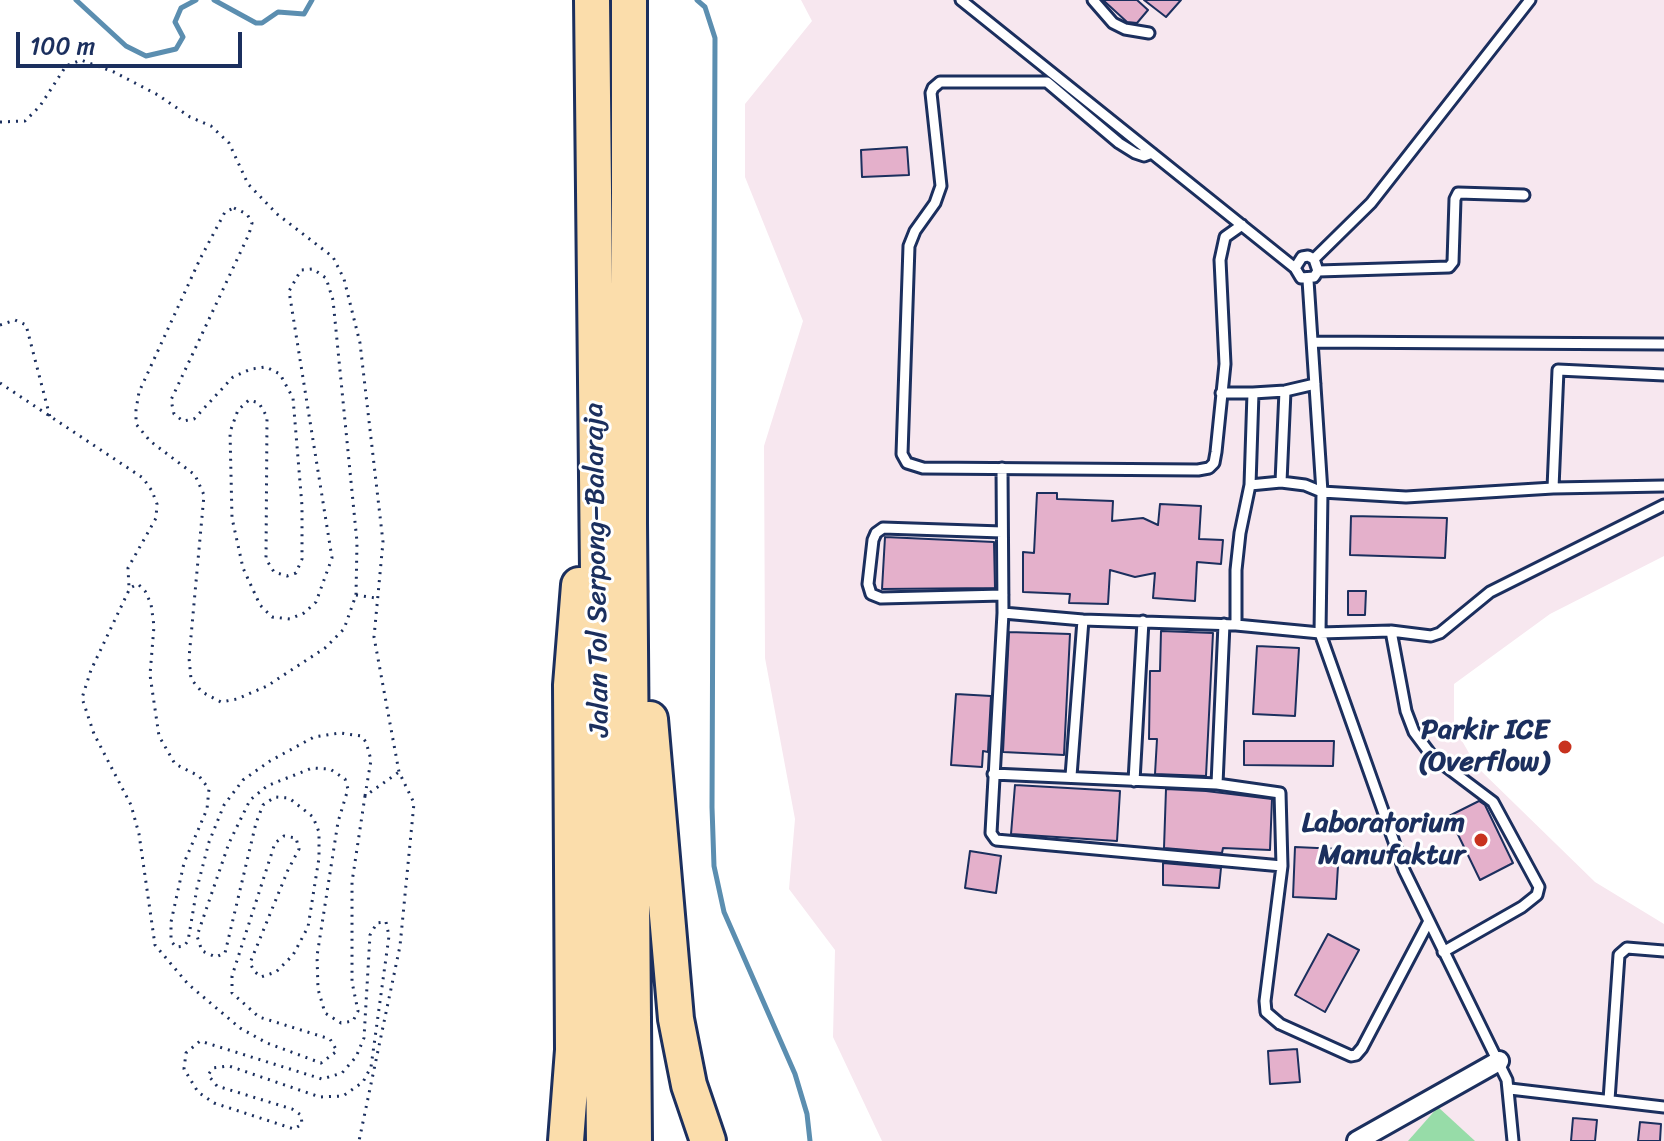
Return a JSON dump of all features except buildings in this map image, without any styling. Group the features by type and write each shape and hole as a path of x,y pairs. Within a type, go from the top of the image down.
{"highway":[{"name":"Jalan Tol Serpong–Balaraja","path":"592,0 604,1141"},
{"name":"Jalan Tol Serpong–Balaraja","path":"629,0 634,1141"},
{"path":"575,1141 571,685 596,357"},
{"path":"629,523 660,811 676,1019 689,1085 708,1141"},
{"path":"566,1141 573,1050"}],"street":[{"path":"1357,1141 1499,1061"}],"lane":[{"path":"961,0 1295,268 1296,274 1308,280"},
{"path":"1093,0 1113,23 1125,29 1149,33"},
{"path":"1314,259 1371,203 1530,0"},
{"path":"1152,153 1144,156 1119,143 1047,82 940,82 933,88 931,93 941,186 935,203 915,231 909,246 902,454 907,463 923,468 1206,469 1215,460 1225,364 1220,260 1225,237 1242,225"},
{"path":"1308,280 1318,271 1449,267 1453,262 1455,199 1458,193 1524,195"},
{"path":"1295,268 1302,257 1314,259"},
{"path":"1314,259 1318,271"},
{"path":"1308,280 1322,492 1320,633 1404,870 1510,1089 1513,1141"},
{"path":"1313,342 1664,344"},
{"path":"1553,488 1558,370 1664,375"},
{"path":"1221,393 1285,391 1315,384"},
{"path":"1281,482 1285,391"},
{"path":"1236,625 1240,533 1250,485 1253,393"},
{"path":"1002,468 1003,613 991,833 996,840 1282,866"},
{"path":"1250,485 1281,482 1305,485 1322,492 1406,497 1553,488 1664,486"},
{"path":"1003,613 1083,620 1224,624 1320,633 1391,631 1431,636 1440,633 1490,592 1664,505"},
{"path":"1002,532 883,528 873,540 868,584 871,594 881,598 1003,595"},
{"path":"1071,776 1083,620"},
{"path":"1134,781 1143,621"},
{"path":"1217,784 1224,624"},
{"path":"1391,631 1406,711 1414,732 1432,756 1493,802 1539,887 1537,895 1522,907 1443,952"},
{"path":"993,774 1217,784 1280,793 1282,866 1266,1012 1280,1024 1346,1054 1356,1055 1362,1048 1429,921"},
{"path":"1609,1100 1619,955 1627,948 1664,951"},
{"path":"1510,1089 1664,1107"}],"path":[{"path":"0,122 25,121 40,106 66,66 81,60 114,72 211,126 229,143 248,184 277,214 333,257 344,279 360,343 383,542 374,637 399,772 414,803 400,946 359,1141"},
{"path":"234,208 247,214 252,223 249,234 171,400 174,414 183,421 194,419 233,377 251,369 266,367 280,374 293,398 302,506 302,559 296,573 287,576 274,572 266,559 267,417 259,403 249,400 238,410 230,432 232,518 243,568 260,605 272,617 290,619 304,613 316,602 332,558 289,291 301,270 313,269 326,278 333,300 357,542 356,595 344,629 325,648 267,686 237,699 221,702 202,692 191,679 189,658 204,495 195,475 143,433 136,424 136,410 139,392 200,259 225,212 234,208"},
{"path":"0,325 15,320 26,325 50,417"},
{"path":"0,383 143,478 157,504 156,518 128,568 130,588 91,670 82,698 94,734 131,805 139,834 155,945 188,984 240,1028 267,1043 321,1063 337,1051 330,1039 259,1017 232,993 232,976 275,843 284,836 296,838 299,849 250,963 254,971 261,977 276,972 293,955 308,927 319,858 319,832 313,817 289,798 275,797 263,805 225,953 216,957 202,951 197,936 229,843 250,800 267,786 312,768 330,769 345,779 348,789 338,822 317,956 318,989 325,1013 341,1023 353,1021 358,1011 352,982 352,882 371,760 366,742 361,736 340,733 314,737 243,780 224,805 209,842 188,941 184,946 176,947 171,941 171,922 184,863 207,809 209,789 199,776 175,764 159,736 150,675 154,626 151,604 138,584 130,588"},
{"path":"356,595 376,598"},
{"path":"365,796 399,772"},
{"path":"386,922 389,936 371,1067 363,1082 343,1096 320,1097 229,1066 213,1068 208,1075 217,1086 292,1109 301,1115 302,1124 294,1129 214,1103 198,1092 184,1069 186,1053 200,1041 322,1079 342,1073 356,1057 364,1038 370,935 377,923 386,922"}],"shaded area":[{"path":"801,0 1664,0 1664,556 1550,614 1454,684 1454,727 1477,767 1595,882 1664,924 1664,1141 882,1141 833,1037 835,950 789,889 795,819 765,658 764,446 803,321 745,177 745,104 812,21"}],"green space":[{"path":"1438,1107 1475,1141 1408,1141"}],"waterway":[{"path":"76,0 126,46 146,56 176,49 183,37 175,22 181,8 196,0"},
{"path":"214,0 256,23 262,23 278,12 304,14 312,0"},
{"path":"697,0 705,7 715,38 714,866 724,912 795,1074 807,1114 810,1141"}],"place":[{"name":"Parkir ICE (Overflow)","path":"1565,747"},
{"name":"Laboratorium Manufaktur","path":"1481,840"}]}
